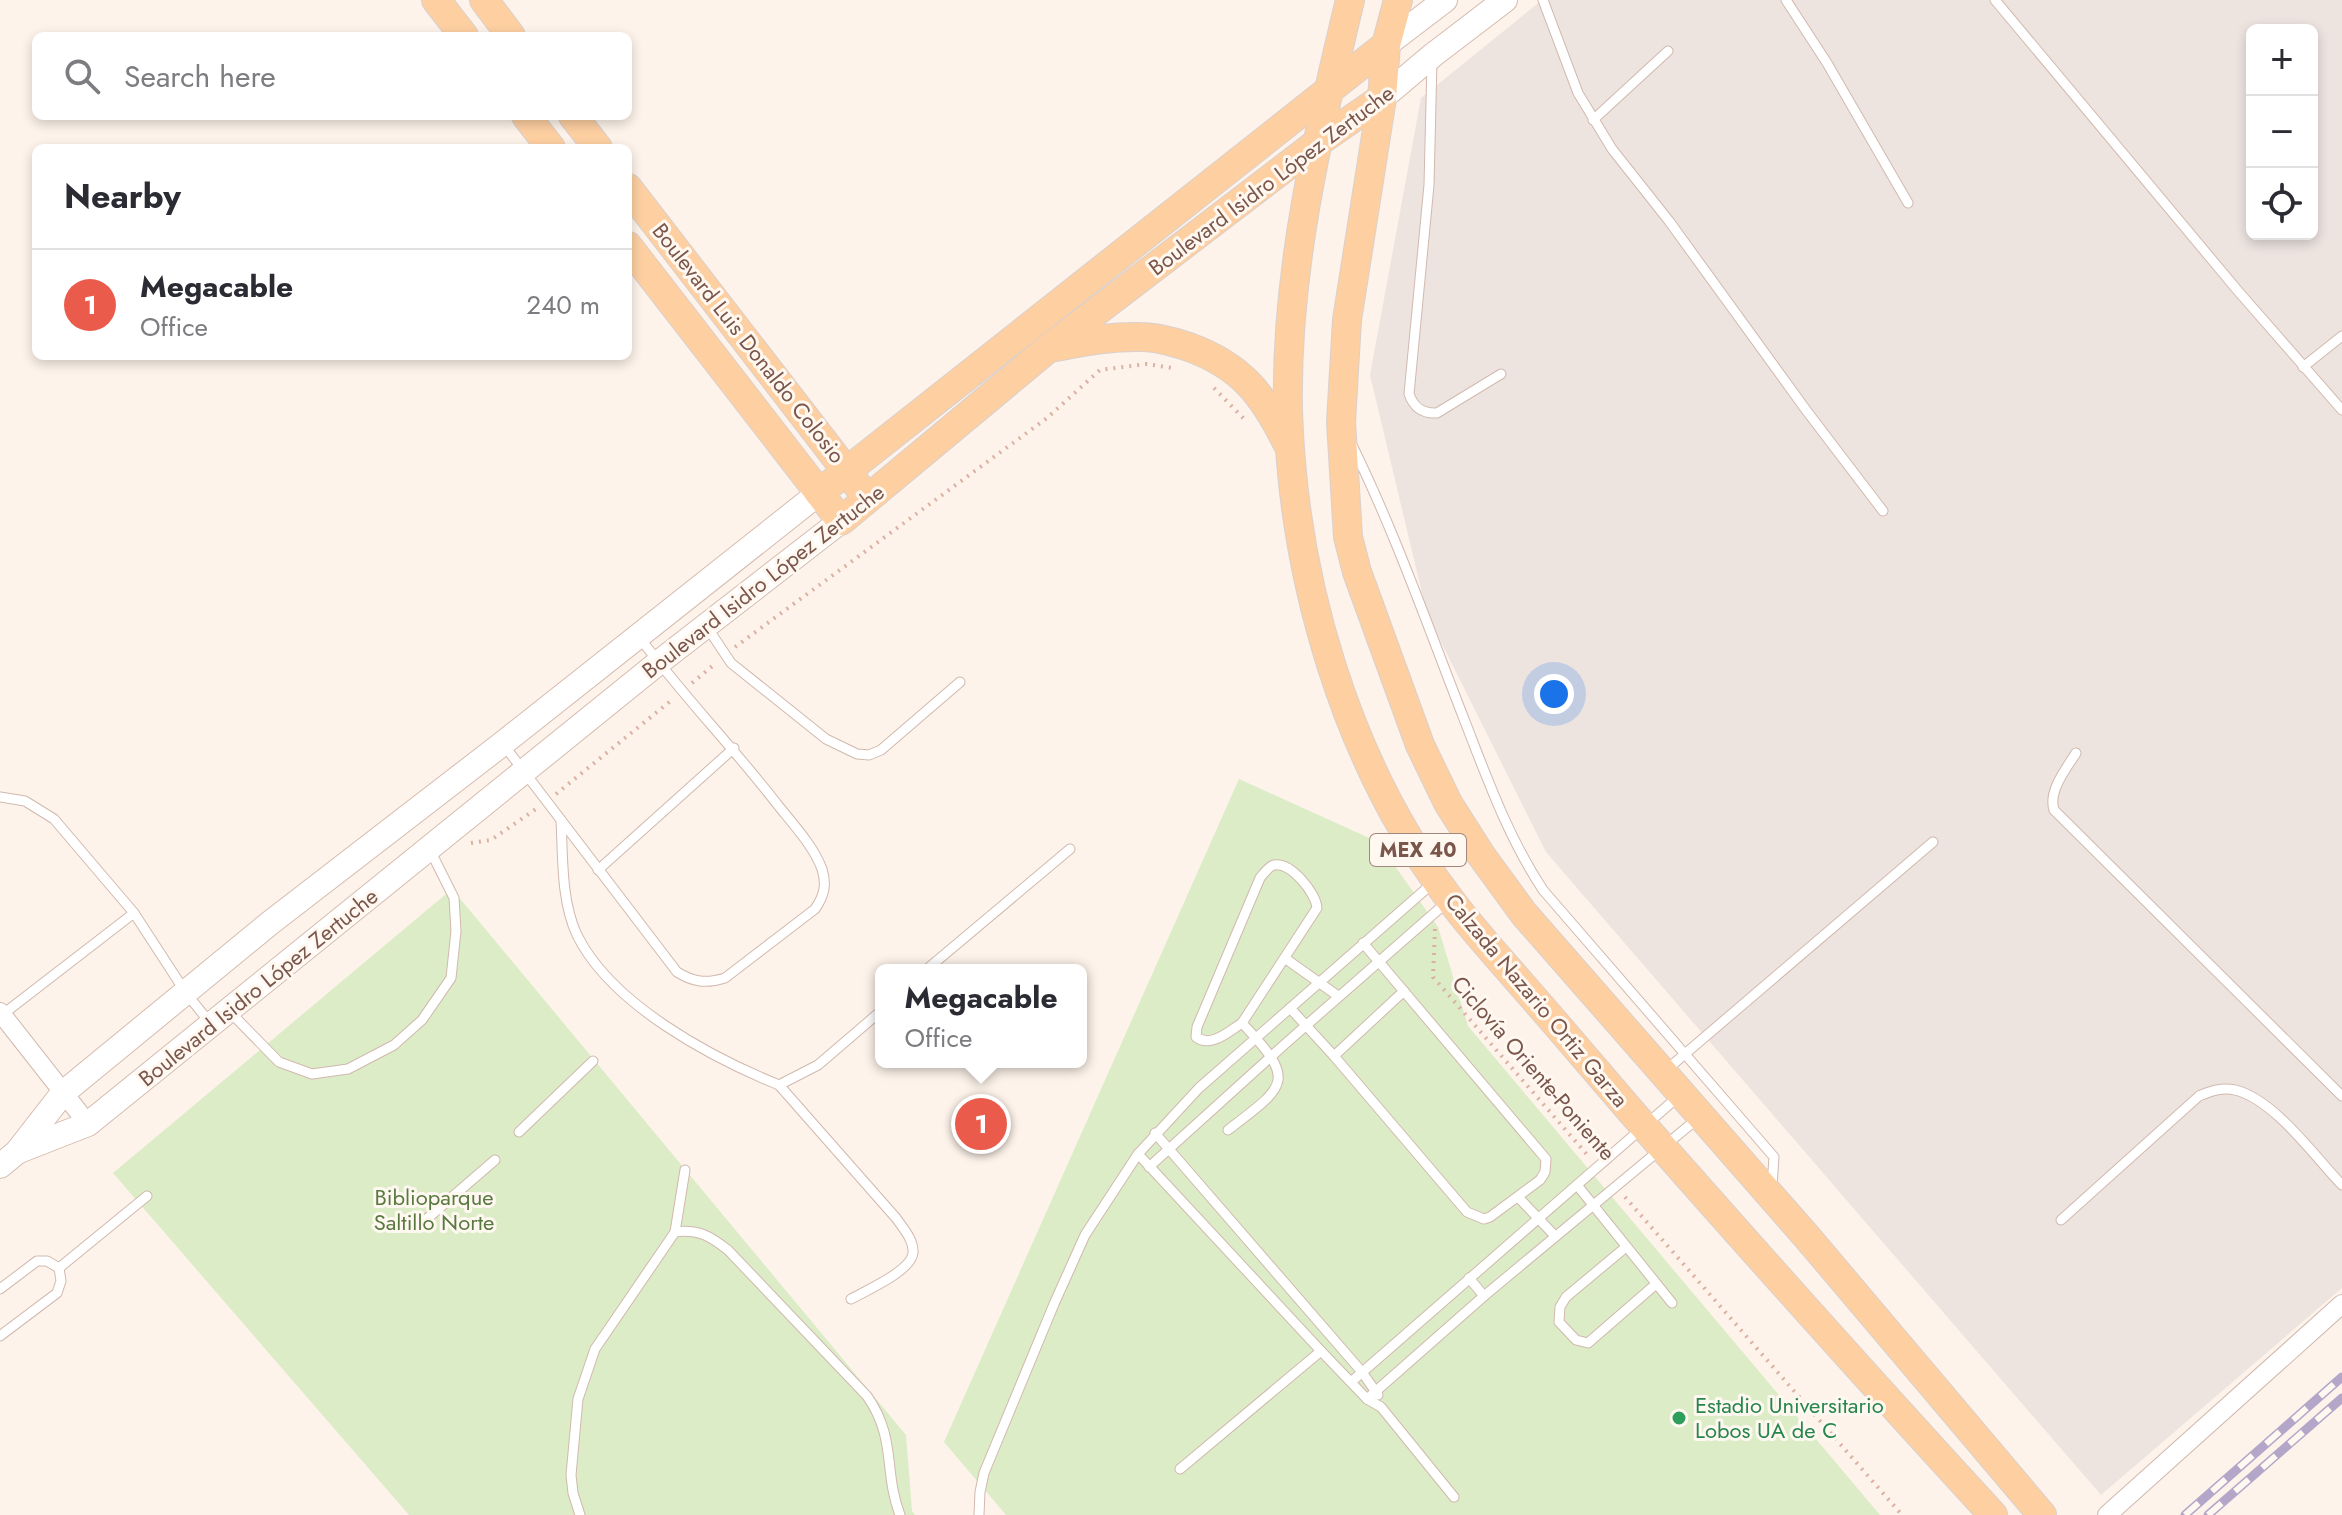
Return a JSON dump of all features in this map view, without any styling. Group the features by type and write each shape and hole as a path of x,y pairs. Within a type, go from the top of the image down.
{"main road":[{"path":"436,0 461,32"},
{"path":"484,0 508,32"},
{"name":"Calzada Nazario Ortiz Garza","path":"1350,0 1303,218 1291,315 1288,410 1303,555 1320,630 1343,697 1376,776 1441,897 1806,1312 1993,1515"},
{"name":"Calzada Nazario Ortiz Garza","path":"1398,0 1386,45 1382,98 1347,320 1341,422 1348,537 1396,685 1430,769 1464,829 1524,914 2042,1515"},
{"name":"Boulevard Isidro López Zertuche","path":"8,1159 63,1093 270,923 502,744 1445,0"},
{"name":"Boulevard Isidro López Zertuche","path":"8,1159 88,1124 658,663 868,500 1050,347 1317,143 1382,98 1505,0"},
{"path":"529,120 548,144"},
{"path":"576,120 595,144"},
{"name":"Boulevard Luis Donaldo Colosio","path":"632,193 868,500"},
{"name":"Boulevard Luis Donaldo Colosio","path":"632,251 841,521"},
{"path":"1050,347 1143,336 1175,342 1216,357 1239,373 1257,393 1273,415 1292,454"}],"street":[{"path":"1,1014 88,1124"},
{"path":"2107,1515 2342,1304"}],"lane":[{"path":"1543,0 1568,70 1593,120 1883,511"},
{"path":"1786,0 1827,63 1908,203"},
{"path":"1995,0 2342,410"},
{"path":"1593,120 1668,51"},
{"path":"1433,55 1429,185 1408,376 1409,394 1419,410 1437,413 1501,374"},
{"path":"2303,367 2342,336"},
{"path":"1341,422 1381,508 1520,856 1543,890 1774,1157 1771,1197"},
{"path":"706,626 731,663 826,739 857,754 869,755 881,750 960,682"},
{"path":"502,744 677,972 691,980 711,983 725,978 815,909 824,896 825,881 821,867 804,838 734,748 638,636"},
{"path":"598,870 734,748"},
{"path":"2076,753 2053,793 2051,802 2054,810 2342,1096"},
{"path":"0,797 25,801 54,819 134,913 186,993 279,1062 312,1074 348,1069 394,1045 422,1020 451,978 456,931 454,898 430,850"},
{"path":"561,820 568,902 576,933 591,956 637,1003 666,1027 716,1058 779,1085 908,1235 913,1254 905,1268 851,1299"},
{"path":"1367,1399 1484,1296 1616,1187 1654,1137 1685,1054 1933,842"},
{"path":"933,964 1070,849"},
{"path":"1277,865 1310,887 1317,903 1313,916 1242,1023 1212,1041 1202,1041 1196,1037 1197,1027 1260,878 1277,865"},
{"path":"979,1515 984,1473 1059,1292 1085,1235 1138,1154 1187,1100 1363,943 1441,897"},
{"path":"1149,1167 1379,961 1441,897"},
{"path":"1,1014 134,913"},
{"path":"1290,1008 1467,1212 1484,1219 1519,1198 1543,1177 1546,1159 1363,943"},
{"path":"1286,959 1338,996"},
{"path":"1334,1056 1404,991"},
{"path":"779,1085 818,1065 875,1016"},
{"path":"1228,1130 1266,1101 1277,1089 1280,1076 1272,1056 1242,1023"},
{"path":"519,1132 593,1061"},
{"path":"2061,1220 2199,1096 2223,1089 2249,1095 2273,1111 2342,1185"},
{"path":"1351,1382 1598,1167 1701,1116"},
{"path":"1155,1133 1362,1372 1377,1391 1381,1407"},
{"path":"1138,1154 1367,1399 1381,1407 1454,1497"},
{"path":"422,1223 495,1160"},
{"path":"580,1515 571,1475 578,1399 595,1349 675,1232 685,1170"},
{"path":"1577,1185 1672,1303"},
{"path":"59,1268 147,1196"},
{"path":"1519,1198 1555,1236"},
{"path":"675,1232 692,1230 708,1235 728,1250 857,1382 878,1412 888,1439 893,1496 900,1515"},
{"path":"1626,1247 1566,1297 1560,1307 1559,1322 1576,1340 1588,1343 1656,1284"},
{"path":"0,1289 37,1261 47,1261 59,1268"},
{"path":"0,1336 57,1293 61,1281 59,1268"},
{"path":"1469,1278 1484,1296"},
{"path":"1180,1469 1321,1351"}],"path":[{"path":"430,850 491,840 546,802 725,655 1047,418 1100,370 1147,364 1173,368"},
{"path":"1209,383 1249,424"},
{"name":"Ciclovía Oriente-Poniente","path":"1441,897 1433,977 1598,1167"},
{"name":"Ciclovía Oriente-Poniente","path":"1616,1187 1902,1515"}],"shaded area":[{"path":"1542,0 2342,0 2342,1288 2101,1495 1546,852 1427,614 1370,375 1421,98"}],"green space":[{"path":"1239,779 1378,842 1438,927 1468,1026 1880,1515 1006,1515 944,1442"},
{"name":"Biblioparque Saltillo Norte","path":"452,889 906,1435 912,1511 915,1515 409,1515 113,1173"}],"railway":[{"path":"2185,1515 2342,1377"},
{"path":"2208,1515 2342,1398"}],"place":[{"name":"Megacable","path":"981,1124"},
{"name":"Estadio Universitario Lobos UA de C","path":"1679,1418"}]}
